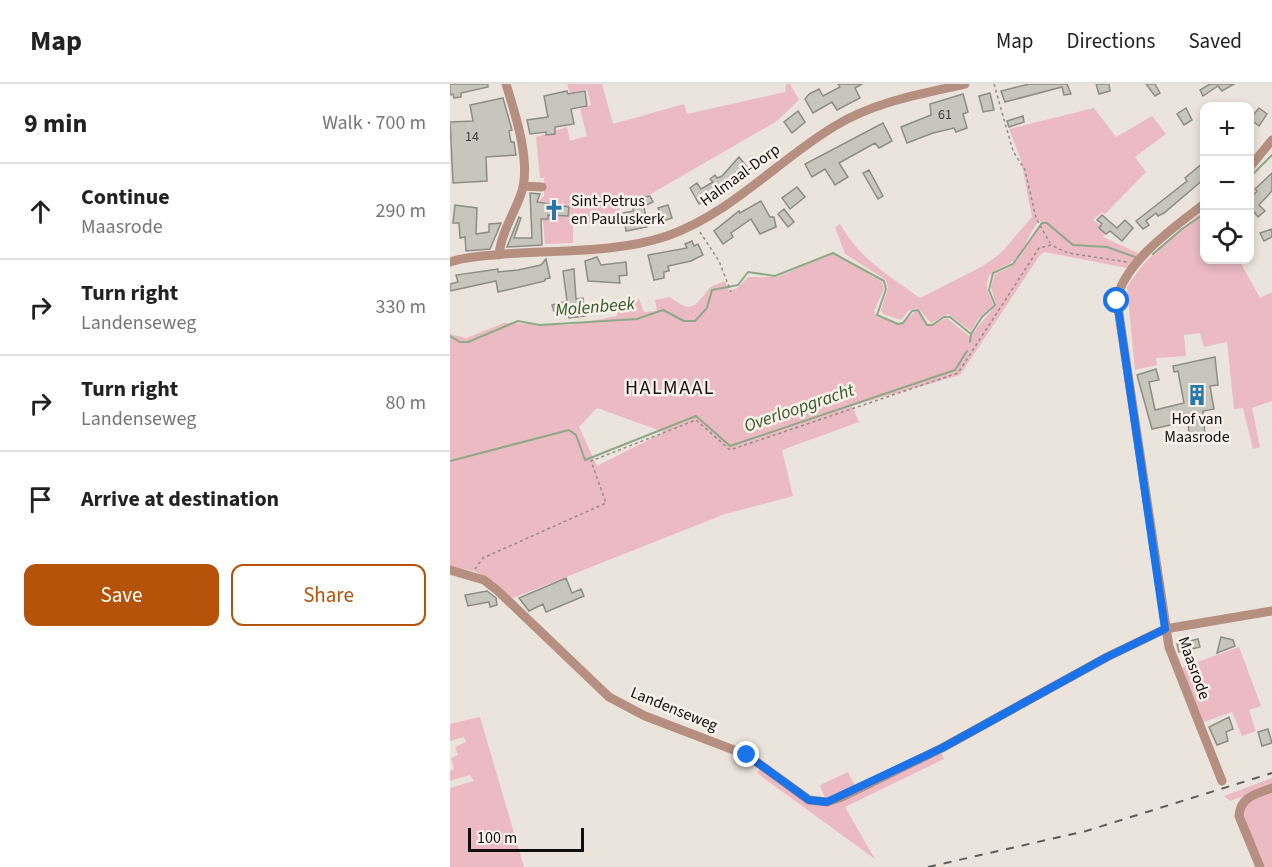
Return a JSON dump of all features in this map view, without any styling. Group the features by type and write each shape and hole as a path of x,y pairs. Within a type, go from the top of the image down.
{"street":[{"path":"499,255 503,235 523,186 521,146 506,84"},
{"name":"Halmaal-Dorp","path":"450,262 499,255 632,244 664,237 695,224 726,206 837,124 898,100 965,84"},
{"path":"1254,162 1272,140"},
{"path":"523,186 542,188"},
{"name":"Maasrode","path":"1200,207 1168,231 1136,266 1122,283 1117,301 1165,629 1176,668 1222,780"},
{"name":"Landenseweg","path":"450,570 484,580 498,591 609,697 645,716 747,755 809,800 819,802 842,797 942,748 1098,662 1165,629 1272,611"},
{"path":"1260,867 1239,816 1240,808 1248,797 1272,788"}],"path":[{"path":"994,84 1013,151 1025,170 1038,223 1051,244 1068,253 1125,261 1136,266"},
{"path":"695,224 718,261 730,291"},
{"path":"475,567 483,558 606,503 591,461 696,420 730,450 771,434 958,373 1040,248 1051,244"}],"shaded area":[{"path":"567,84 602,84 613,124 684,104 687,114 785,92 786,84 790,84 799,100 777,121 642,199 619,197 620,221 573,224 573,243 545,244 543,222 535,210 537,203 544,196 544,178 540,178 536,137 567,127 570,141 587,136 580,109 591,105 587,89 570,94"},
{"path":"1094,108 1116,137 1152,116 1166,134 1135,157 1146,172 1105,214 1102,212 1093,220 1107,230 1103,237 1140,254 1127,268 1045,252 1040,255 960,375 852,406 859,422 782,450 793,496 725,514 513,598 477,572 450,566 450,334 466,338 504,323 570,325 617,316 619,304 624,300 639,299 644,312 657,311 655,300 670,297 688,307 696,304 709,288 725,281 729,290 736,289 748,277 778,277 833,253 882,282 884,289 874,311 877,317 901,324 917,310 929,326 947,318 969,336 996,305 991,287 995,274 1011,267 1017,261 1041,223 1039,220 1017,257 990,276 987,288 993,305 978,319 971,331 948,314 931,323 918,308 908,311 901,320 883,314 881,310 888,288 886,280 845,254 835,227 840,224 866,257 920,298 983,266 1001,253 1032,217 1021,160 1009,129","holes":["597,408 664,432 597,466 579,427"]},
{"path":"1200,214 1200,264 1241,264 1260,298 1272,292 1272,401 1252,408 1260,447 1253,449 1243,408 1234,409 1227,342 1204,347 1200,333 1184,335 1186,356 1156,358 1157,365 1135,370 1127,287 1143,265 1172,236"},
{"path":"1239,647 1261,706 1249,710 1256,731 1242,736 1232,712 1201,723 1181,668"},
{"path":"480,717 524,867 450,867 450,788 474,781 470,775 450,781 450,771 454,769 451,758 458,755 455,747 466,742 464,737 450,741 450,724"},
{"path":"941,752 944,759 845,807 875,859 757,773 762,767 813,804 827,803 820,785 848,772 855,786 885,771"},
{"path":"1272,778 1272,786 1230,801 1224,796"},
{"path":"1272,790 1272,867 1262,867 1242,812 1250,799"}],"building":[{"path":"450,84 488,84 488,87 461,93 461,97 454,98 453,94 450,95"},
{"path":"838,84 862,84 855,88 860,98 837,110 832,102 813,113 805,99 809,94 819,89 823,96 840,87"},
{"path":"1029,84 1067,84 1071,94 1064,95 1062,87 1005,102 1001,91"},
{"path":"1096,84 1109,84 1110,91 1099,94"},
{"path":"1146,84 1155,84 1160,93 1155,96"},
{"path":"1210,84 1234,84 1222,91 1218,86 1203,96 1200,90"},
{"path":"567,91 568,94 585,91 587,106 571,109 574,124 555,127 555,134 546,135 546,132 530,134 527,120 548,117 544,96"},
{"path":"990,93 994,110 983,112 979,96"},
{"path":"963,94 968,112 963,114 967,128 956,132 954,128 933,133 907,143 901,127 931,115 930,104"},
{"path":"503,98 512,130 509,131 511,142 514,142 516,155 486,157 487,181 453,183 450,122 473,121 470,105"},
{"path":"1186,108 1192,120 1184,125 1177,114"},
{"path":"1259,108 1267,114 1259,126 1254,122 1254,114"},
{"path":"798,111 805,122 792,133 784,122"},
{"path":"1023,116 1024,122 1009,127 1007,121"},
{"path":"883,123 892,141 879,148 875,143 839,163 848,177 835,185 825,169 812,177 805,164"},
{"path":"739,157 747,167 746,171 699,204 690,188 697,183 701,189 713,182 710,179 715,175 717,178 722,176"},
{"path":"1200,165 1200,182 1164,213 1158,216 1156,213 1146,221 1149,225 1143,229 1136,221 1187,181 1185,178"},
{"path":"869,170 883,196 878,199 863,173"},
{"path":"1272,173 1272,191 1259,205 1265,211 1258,217 1254,212 1254,194 1257,191 1255,189"},
{"path":"797,187 805,197 790,209 782,198"},
{"path":"530,193 540,194 537,202 569,207 568,216 548,215 548,219 541,219 542,245 507,247 519,217 521,218 514,238 532,238"},
{"path":"650,196 653,202 644,206 647,227 626,231 623,213 633,211 634,199"},
{"path":"761,201 770,217 774,217 776,227 760,234 751,219 731,233 733,237 723,244 714,231 739,211 740,213"},
{"path":"455,205 477,208 476,234 489,232 489,224 501,223 490,249 466,251 465,237 460,238 459,223 453,223"},
{"path":"668,205 672,218 663,221 658,208"},
{"path":"784,209 794,222 788,227 778,214"},
{"path":"1102,215 1117,228 1125,220 1133,228 1122,241 1110,231 1106,234 1099,228 1102,224 1097,220"},
{"path":"1272,229 1272,237 1264,241 1260,233"},
{"path":"692,241 694,246 698,244 703,255 691,261 668,266 669,271 664,272 664,278 654,280 648,255 687,248 685,244"},
{"path":"597,257 601,265 626,262 627,275 619,276 620,283 588,281 585,261"},
{"path":"546,259 550,278 545,281 498,292 496,281 450,291 450,284 458,282 456,275 498,269 498,272 518,270 541,265"},
{"path":"574,269 576,299 583,298 585,316 569,318 568,313 559,314 558,310 554,311 552,305 567,301 563,271"},
{"name":"Hof van Maasrode","path":"1215,357 1218,385 1210,386 1214,409 1203,411 1205,435 1190,437 1186,414 1173,416 1175,424 1152,429 1137,375 1156,369 1159,380 1149,382 1155,410 1184,403 1178,371 1174,372 1173,366"},
{"path":"566,578 572,593 581,589 584,596 546,612 543,604 529,611 519,598"},
{"path":"487,591 496,598 497,605 490,607 489,602 468,606 465,595"},
{"path":"1221,637 1233,640 1235,646 1217,653"},
{"path":"1198,639 1200,647 1179,652 1177,644"},
{"path":"1229,717 1233,729 1226,732 1228,741 1217,745 1209,727"},
{"path":"1268,729 1272,743 1262,746 1258,732"}],"waterway":[{"name":"Molenbeek","path":"1254,173 1272,155"},
{"name":"Molenbeek","path":"1153,254 1200,217"},
{"name":"Molenbeek","path":"450,336 460,342 468,342 518,321 540,325 637,319 663,310 684,321 695,321 707,308 712,290 738,285 748,272 775,276 833,253 884,281 886,289 877,315 898,324 903,323 912,311 918,310 927,325 932,325 944,317 950,317 971,334 982,317 995,305 989,290 993,273 1013,264 1042,223 1047,223 1073,245 1107,247 1135,257"},
{"name":"Overloopgracht","path":"970,342 971,334"},
{"name":"Overloopgracht","path":"450,461 569,430 576,435 585,460 696,416 730,446 955,370 967,351"}],"railway":[{"path":"928,867 1086,831 1272,773"}],"place":[{"name":"Sint-Petrus en Pauluskerk","path":"554,210"},
{"name":"Hof van Maasrode","path":"1197,395"}],"district":[{"name":"HALMAAL","path":"670,388"}],"route":[{"path":"747,755 809,800 827,802 842,797 942,748 1107,657 1165,629 1117,301"}]}
